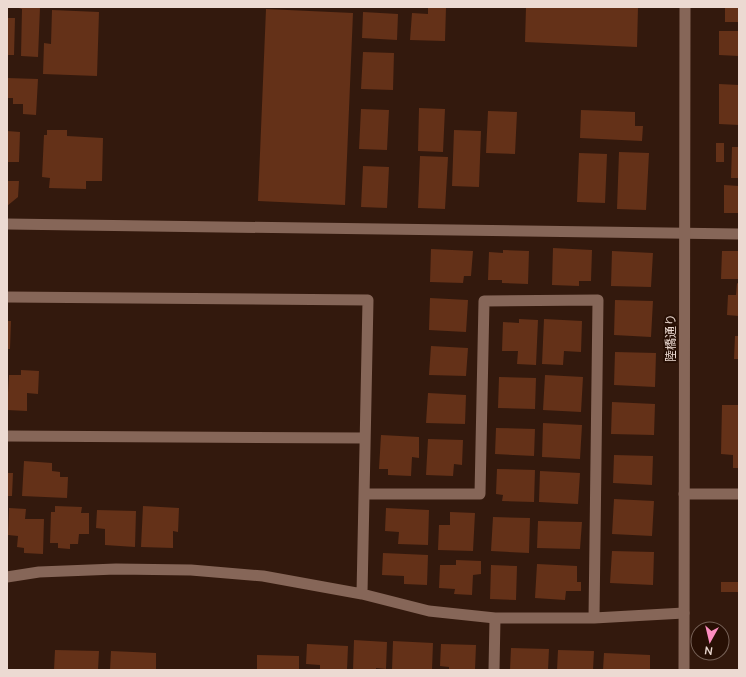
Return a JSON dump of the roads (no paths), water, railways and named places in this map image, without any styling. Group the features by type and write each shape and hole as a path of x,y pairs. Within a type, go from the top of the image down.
{"street":[{"name":"陸橋通り","path":"684,670 685,7"},
{"path":"7,224 739,234"},
{"path":"7,297 368,300 362,594"},
{"path":"364,494 480,494 484,301 598,300 594,618"},
{"path":"7,436 365,438"},
{"path":"684,494 739,494"},
{"path":"7,577 39,572 116,569 191,570 263,576 362,594 429,610 495,618 594,618 684,614"},
{"path":"494,670 495,618"}]}
